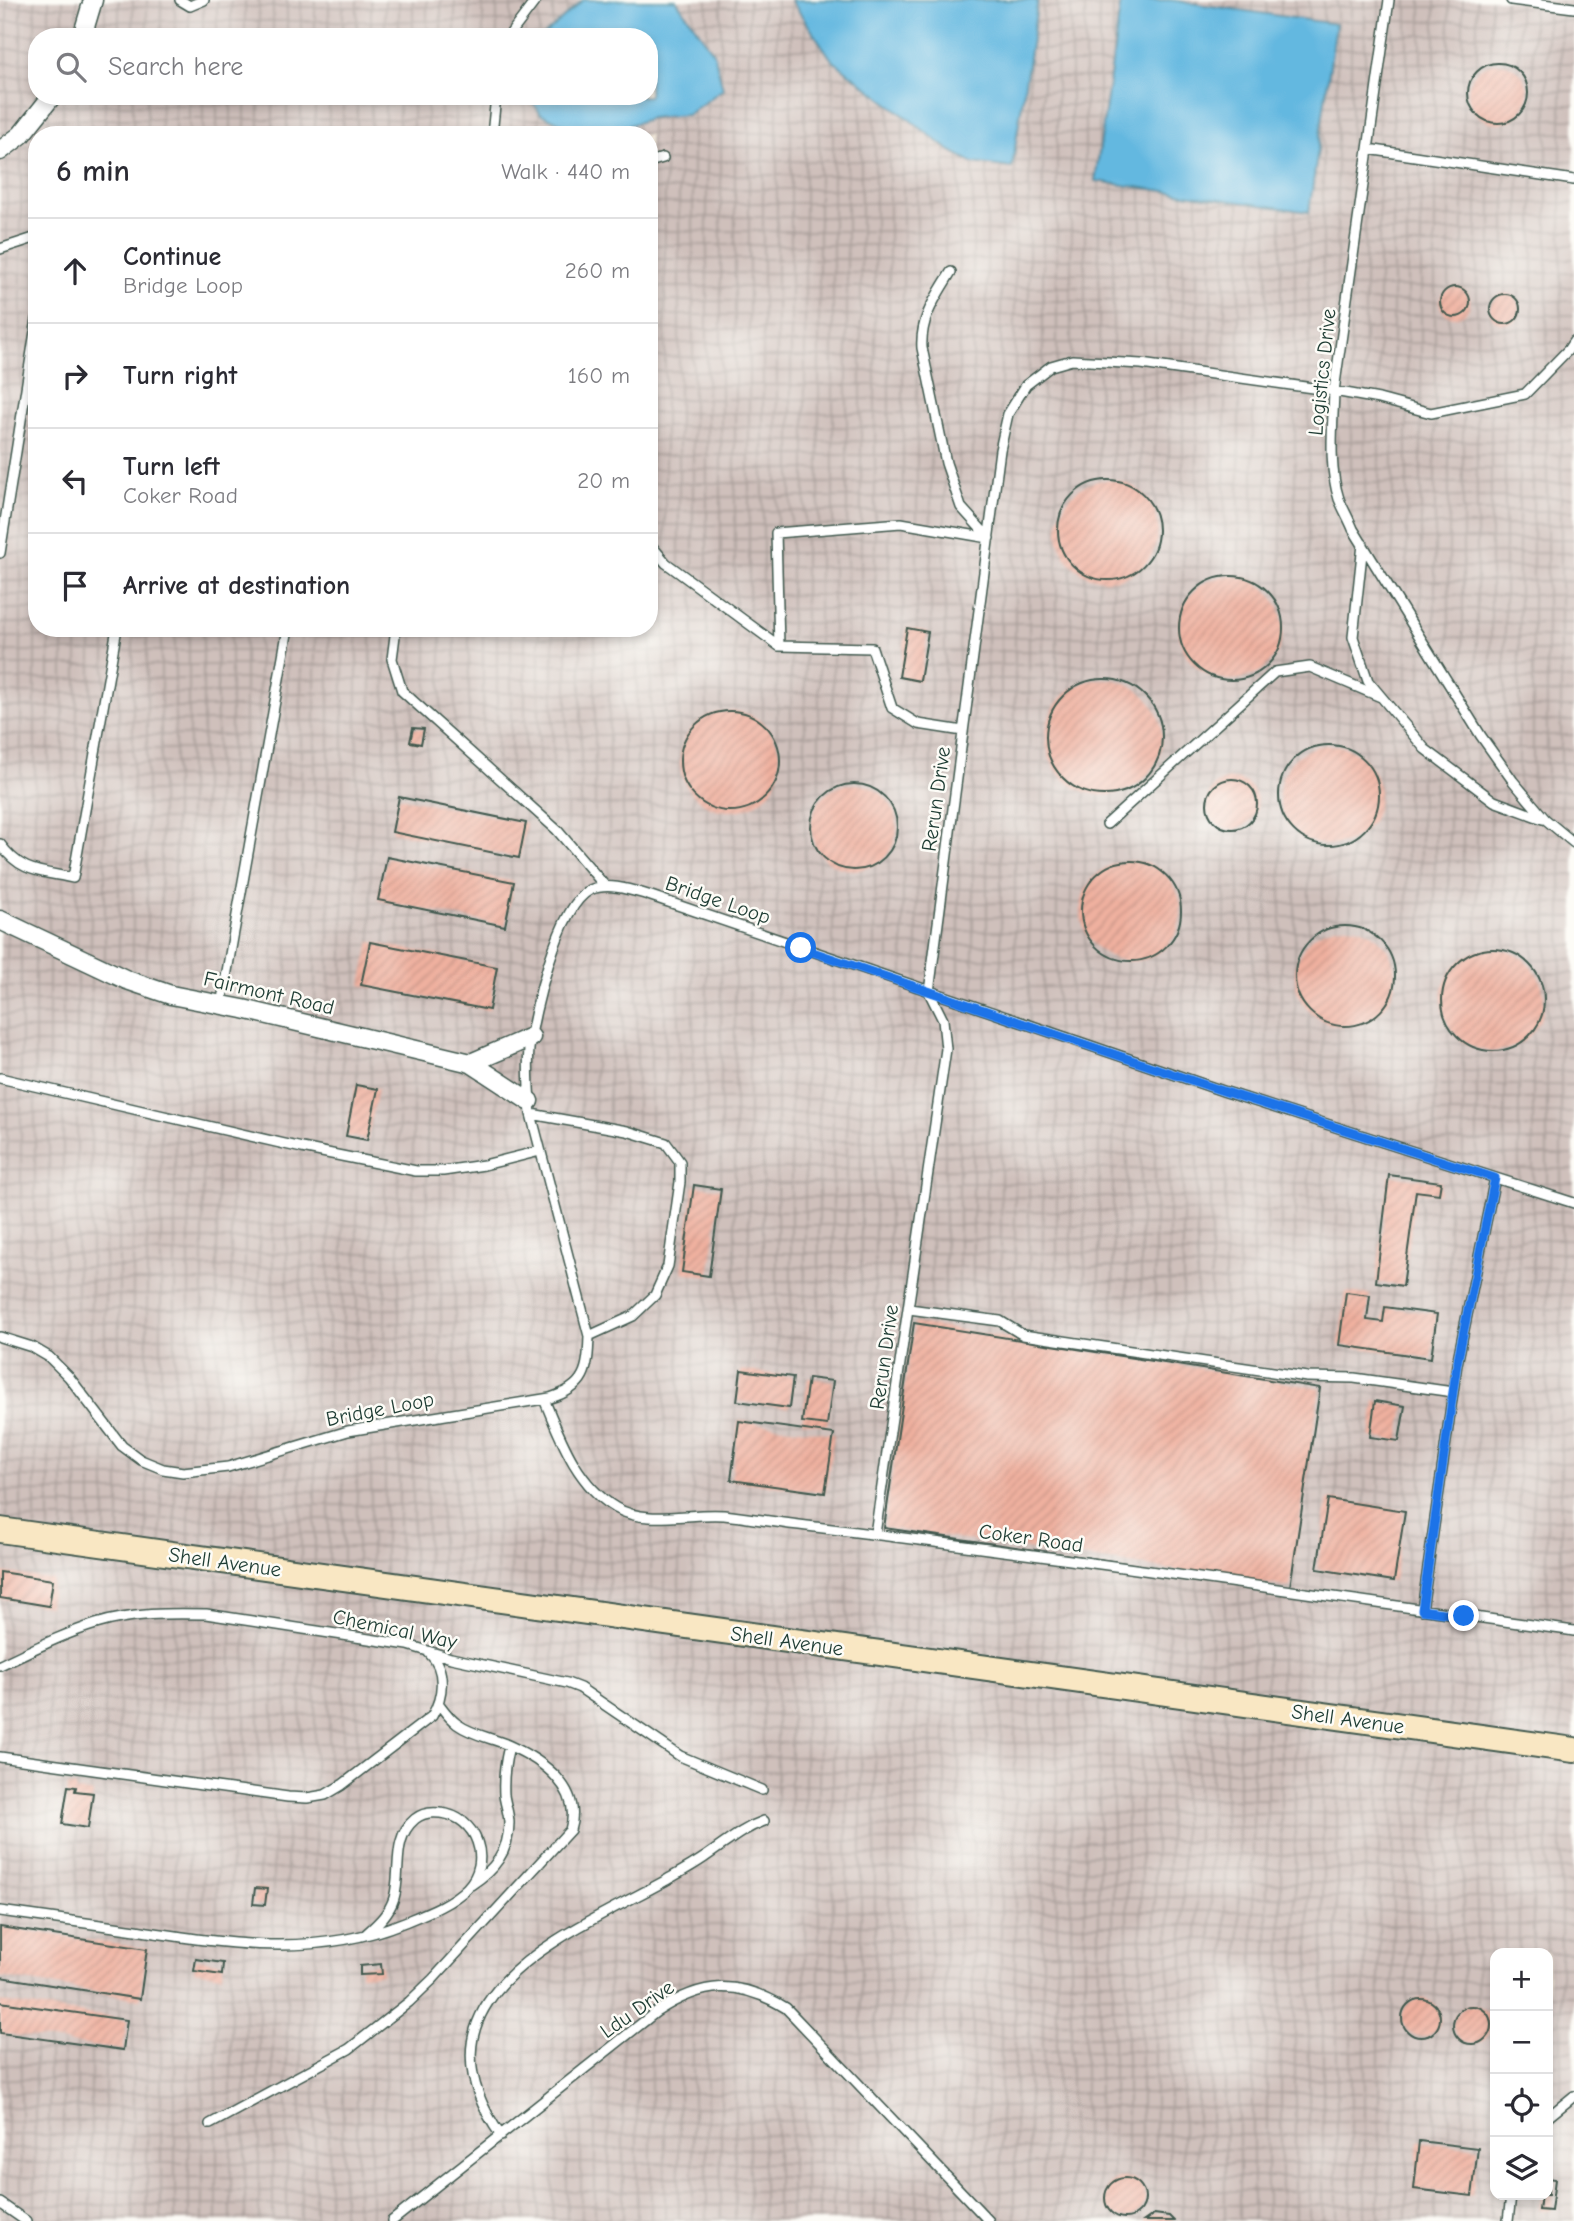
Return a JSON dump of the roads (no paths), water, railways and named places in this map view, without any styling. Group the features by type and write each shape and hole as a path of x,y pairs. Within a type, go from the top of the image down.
{"street":[{"path":"85,28 93,0"},
{"path":"29,126 45,105"},
{"path":"0,151 28,127"},
{"name":"Fairmont Road","path":"0,920 127,980 171,995 471,1063 530,1107"},
{"path":"471,1063 531,1037"},
{"name":"Shell Avenue","path":"0,1530 1574,1751"}],"lane":[{"path":"180,0 190,6 204,0"},
{"path":"515,28 536,0"},
{"name":"Logistics Drive","path":"1389,0 1334,391 1334,477 1340,500 1363,544 1481,736 1513,781 1545,819 1574,843"},
{"path":"1511,0 1574,8"},
{"path":"493,126 495,105"},
{"path":"1368,149 1574,180"},
{"path":"658,159 663,158"},
{"path":"0,249 28,240"},
{"path":"951,272 924,318 922,348 946,463 961,507 989,538"},
{"name":"Rerun Drive","path":"875,1534 946,1049 943,1020 929,992 1001,440 1008,414 1026,385 1051,366 1072,360 1118,362 1334,391 1379,399 1431,413 1525,394 1568,351 1574,341"},
{"path":"0,553 28,376"},
{"path":"779,646 776,533 901,523 989,538"},
{"path":"1363,544 1353,637 1368,681 1425,750 1494,801 1545,819"},
{"path":"658,554 666,563 779,646 872,648 892,708 918,724 963,731"},
{"path":"0,844 13,861 32,869 73,878 115,637"},
{"path":"221,1005 286,637"},
{"path":"395,637 392,659 402,691 557,830 606,886"},
{"path":"1107,824 1275,672 1310,667 1382,698"},
{"name":"Bridge Loop","path":"0,1337 32,1347 49,1357 69,1377 122,1446 141,1460 163,1469 183,1472 228,1467 348,1431 544,1399 575,1388 583,1378 589,1362 589,1336 540,1151 530,1107 527,1078 531,1037 539,1001 566,918 576,902 590,890 606,886 649,895 1223,1091 1574,1203"},
{"path":"0,1078 302,1148 416,1171 443,1171 484,1165 540,1151"},
{"path":"530,1107 666,1143 680,1162 680,1182 668,1266 656,1294 633,1316 589,1336"},
{"path":"1422,1610 1453,1392 1495,1178"},
{"path":"909,1309 1000,1321 1023,1335 1036,1337 1307,1377 1354,1378 1453,1392"},
{"name":"Coker Road","path":"544,1399 561,1440 579,1472 599,1495 616,1508 635,1516 723,1515 1574,1631"},
{"name":"Chemical Way","path":"0,1665 72,1632 99,1623 131,1616 174,1613 219,1616 408,1645 450,1658 574,1686 680,1756 762,1790"},
{"path":"0,1757 288,1797 325,1795 422,1726 432,1716 439,1703 441,1673 436,1660 425,1650"},
{"path":"210,2124 349,2049 409,2002 565,1836 573,1817 573,1804 557,1778 542,1765 509,1746 460,1726 447,1715 439,1703"},
{"path":"0,1910 234,1943 310,1944 366,1935 401,1924 453,1900 497,1864 504,1850 509,1821 504,1780 509,1746"},
{"path":"366,1935 388,1912 394,1897 401,1837 420,1815 446,1813 460,1818 470,1826 477,1840 479,1856 476,1873 469,1886"},
{"path":"501,2136 489,2118 473,2076 472,2050 475,2033 481,2013 490,1998 528,1958 593,1918 704,1858 747,1826 764,1821"},
{"name":"Ldu Drive","path":"392,2221 656,2012 679,1997 699,1990 722,1987 745,1989 767,1996 786,2008 989,2221"},
{"path":"1553,2113 1574,2096"},
{"path":"1508,2221 1510,2200"},
{"path":"0,2203 26,2221"}],"water":[{"path":"583,0 676,0 714,53 723,89 687,115 651,118 627,126 566,126 541,114 534,105 658,105 658,28 552,28"},
{"path":"791,0 1038,0 1012,168 973,163 949,150 832,60"},
{"path":"1121,0 1171,0 1336,24 1309,212 1095,181"}]}
